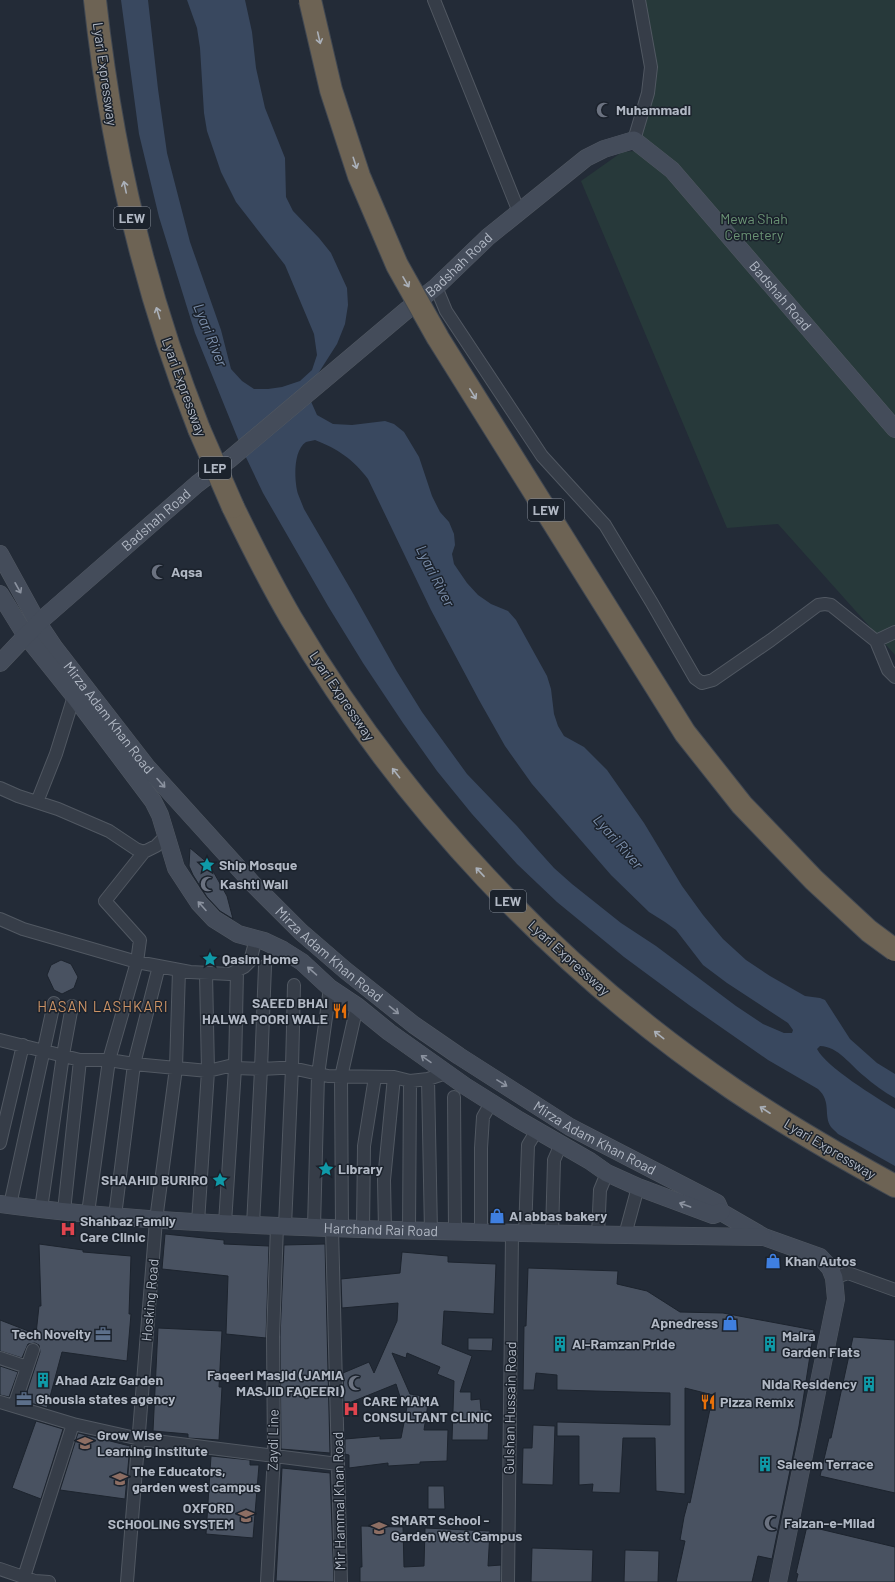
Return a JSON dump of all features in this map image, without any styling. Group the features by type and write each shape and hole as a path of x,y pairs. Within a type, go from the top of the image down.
{"highway":[{"name":"Lyari Expressway","path":"95,0 107,96 132,223 169,350 199,429 233,506 290,616 358,722 436,824 495,889 527,921 586,975 661,1037 733,1089 845,1158 895,1186"},
{"name":"LEW","path":"310,0 331,90 359,176 397,265 442,345 684,733 742,805 814,880 869,932 895,950"}],"main road":[{"name":"Badshah Road","path":"0,663 38,623 197,484 230,459 436,287 488,237 586,158 604,149 634,140 672,170 895,429"},
{"name":"Mirza Adam Khan Road","path":"0,554 38,623 76,677 147,767 252,883 301,932 344,970 414,1026 570,1127 717,1203 721,1212 764,1237 820,1257 830,1268 834,1278"},
{"name":"Mirza Adam Khan Road","path":"0,594 26,636 74,696 153,801 160,815 176,868 199,903 214,919 238,934 256,938 283,950 302,962 330,988 357,1006 389,1032 446,1073 491,1103 590,1161 607,1173 638,1187 714,1215 721,1212"},
{"name":"Harchand Rai Road","path":"5,1204 156,1220 363,1230 519,1234 764,1237"},
{"path":"778,1582 836,1299 834,1278"}],"street":[{"path":"434,0 519,212"},
{"path":"634,140 648,93 650,67 639,0"},
{"path":"436,287 446,312 542,456 605,525 695,678 702,683 713,680 818,605 825,604 831,605 876,641 888,670 895,677"},
{"path":"876,641 895,632"},
{"path":"37,802 56,754 74,696"},
{"path":"0,788 18,796 58,809 113,833 136,849 144,852"},
{"path":"88,1214 109,1060 137,962 140,940 105,900 144,852 156,846 166,836"},
{"path":"0,919 23,929 137,962 179,970 206,973 230,974 244,967 250,961 256,938"},
{"path":"115,1216 134,1064 158,966"},
{"path":"254,1224 265,966"},
{"name":"Hosking Road","path":"127,1582 140,1439 156,1220 176,1068 179,970"},
{"path":"225,1223 235,1068 237,971"},
{"path":"198,1222 208,1071 206,973"},
{"name":"Zaydi Line","path":"267,1582 274,1455 273,1337 292,1068 294,985"},
{"path":"314,1227 318,1075 330,988"},
{"path":"5,1204 44,1050 54,1003"},
{"path":"41,1209 63,1055 72,1006"},
{"name":"Mir Hammal Khan Road","path":"341,1582 338,1464 337,1228 341,1077 357,1006"},
{"path":"0,1040 80,1060 109,1060 134,1064 208,1071 229,1066 235,1068 261,1069 292,1068 318,1075 341,1077 394,1077 410,1081 428,1080 446,1073"},
{"path":"0,1143 23,1045"},
{"path":"64,1211 80,1060"},
{"path":"363,1230 364,1146 375,1077"},
{"path":"385,1230 384,1180 394,1077"},
{"path":"428,1080 431,1232"},
{"path":"409,1231 410,1081"},
{"path":"454,1097 455,1232"},
{"path":"481,1233 483,1117 491,1103"},
{"name":"Gulshan Hussain Road","path":"508,1582 519,1234 528,1145 537,1130"},
{"path":"552,1234 554,1160 561,1144"},
{"path":"598,1235 600,1190 607,1173"},
{"path":"625,1235 638,1187"},
{"path":"834,1278 848,1273 895,1290"},
{"path":"14,1406 33,1350"},
{"path":"0,1358 27,1367"},
{"path":"0,1402 73,1424 140,1439 338,1464"},
{"path":"24,1577 73,1424"},
{"path":"0,1569 35,1581 49,1582"}],"green space":[{"name":"Mewa Shah Cemetery","path":"644,0 895,0 895,655 778,524 727,528 581,181 622,152 635,151 656,70"}],"water":[{"name":"Lyari River","path":"121,0 148,0 167,153 190,242 221,330 231,369 242,381 254,389 282,387 300,381 312,370 317,355 314,334 285,265 236,202 221,172 207,131 204,113 200,48 197,28 187,0 245,0 252,32 256,68 265,108 285,158 286,197 293,211 331,253 347,288 348,305 345,324 337,344 314,380 309,397 317,415 333,424 352,425 385,421 394,424 404,432 419,457 432,496 440,512 449,522 454,534 455,545 452,554 454,564 467,583 478,595 491,604 508,611 516,620 547,676 551,689 554,714 558,726 564,736 584,747 607,770 644,823 682,886 723,939 746,960 770,976 805,996 825,1000 850,1039 877,1063 895,1074 895,1098 871,1082 833,1049 820,1046 817,1049 830,1064 841,1073 895,1109 895,1166 838,1134 831,1127 825,1099 818,1089 768,1060 689,1005 624,957 557,902 517,864 472,814 437,771 363,663 328,606 263,493 242,449 195,333 159,217 139,134","holes":["315,440 323,443 351,460 368,479 431,610 479,700 505,746 532,784 611,875 649,912 676,930 703,965 727,983 788,1023 793,1030 792,1033 784,1033 763,1024 736,1006 656,946 621,923 572,884 554,868 517,826 467,774 422,712 396,670 304,509 298,494 295,474 299,452 306,442"]}],"building":[{"name":"Kashti Wali","path":"190,848 209,864 227,896 233,919 220,911 207,897 193,875 189,866"},
{"path":"61,960 71,964 78,977 74,988 62,994 54,990 47,975 51,965"},
{"path":"165,1234 224,1240 224,1244 269,1246 266,1338 226,1334 228,1276 162,1269"},
{"path":"39,1244 83,1250 83,1252 131,1256 129,1314 131,1314 127,1361 62,1352 47,1408 24,1401 40,1352 39,1345 35,1343 28,1344 22,1358 0,1351 0,1320 36,1334 39,1306 41,1306"},
{"path":"325,1244 330,1453 281,1449 280,1337 284,1245"},
{"path":"402,1252 448,1256 448,1262 496,1264 494,1314 444,1311 442,1344 472,1356 460,1392 471,1392 471,1400 480,1399 481,1410 489,1410 488,1440 452,1440 454,1381 437,1374 440,1367 407,1353 406,1358 392,1353 410,1394 429,1397 424,1430 448,1430 447,1461 420,1462 420,1464 388,1466 388,1463 349,1468 349,1455 345,1454 345,1439 380,1436 380,1439 401,1438 408,1402 401,1400 396,1384 344,1405 343,1373 369,1362 374,1373 397,1321 398,1303 342,1308 341,1279 400,1273"},
{"path":"528,1268 618,1271 617,1284 647,1291 680,1312 723,1313 814,1330 799,1426 772,1559 758,1556 752,1582 676,1582 685,1541 680,1540 684,1517 688,1502 690,1503 713,1395 685,1388 685,1494 656,1491 655,1438 623,1438 620,1493 592,1492 593,1484 579,1485 579,1436 557,1436 557,1422 670,1425 670,1393 557,1390 557,1375 536,1373 534,1390 523,1390 524,1326 526,1326"},
{"path":"158,1328 222,1331 219,1387 222,1387 219,1440 188,1438 188,1434 153,1431"},
{"path":"853,1337 895,1340 895,1493 820,1476 829,1438 831,1438"},
{"path":"468,1338 493,1338 492,1351 468,1350"},
{"path":"0,1366 18,1372 9,1397 0,1395"},
{"path":"36,1421 63,1429 41,1499 12,1488"},
{"path":"533,1425 555,1426 553,1485 522,1484 523,1448 532,1448"},
{"path":"78,1433 130,1446 125,1499 60,1490"},
{"path":"211,1456 250,1460 250,1465 259,1465 253,1538 206,1534"},
{"path":"282,1468 330,1473 334,1582 276,1581"},
{"path":"428,1486 444,1486 445,1509 428,1509"},
{"path":"361,1526 403,1527 404,1567 424,1566 425,1528 490,1531 488,1566 501,1565 501,1582 360,1582 360,1567 362,1567"},
{"path":"807,1526 895,1547 895,1582 796,1582 798,1574 796,1573"},
{"path":"532,1548 593,1550 592,1582 531,1582"},
{"path":"625,1550 659,1551 658,1582 624,1582"}],"place":[{"name":"Muhammadi","path":"604,110"},
{"name":"Aqsa","path":"159,572"},
{"name":"Ship Mosque","path":"207,865"},
{"name":"Kashti Wali","path":"208,884"},
{"name":"Qasim Home","path":"210,959"},
{"name":"SAEED BHAI HALWA POORI WALE","path":"340,1011"},
{"name":"Library","path":"326,1169"},
{"name":"SHAAHID BURIRO","path":"220,1180"},
{"name":"Al abbas bakery","path":"497,1216"},
{"name":"Shahbaz Family Care Clinic","path":"68,1229"},
{"name":"Khan Autos","path":"773,1261"},
{"name":"Apnedress","path":"730,1323"},
{"name":"Tech Novelty","path":"103,1334"},
{"name":"Al-Ramzan Pride","path":"560,1344"},
{"name":"Maira Garden Flats","path":"770,1344"},
{"name":"Ahad Aziz Garden","path":"43,1380"},
{"name":"Faqeeri Masjid (JAMIA MASJID FAQEERI)","path":"356,1383"},
{"name":"Nida Residency","path":"869,1384"},
{"name":"Ghousia states agency","path":"24,1399"},
{"name":"Pizza Remix","path":"708,1402"},
{"name":"CARE MAMA CONSULTANT CLINIC","path":"351,1409"},
{"name":"Grow Wise Learning Institute","path":"85,1443"},
{"name":"Saleem Terrace","path":"765,1464"},
{"name":"The Educators, garden west campus","path":"120,1479"},
{"name":"OXFORD SCHOOLING SYSTEM","path":"246,1516"},
{"name":"Faizan-e-Milad","path":"772,1523"},
{"name":"SMART School - Garden West Campus","path":"379,1528"}],"district":[{"name":"HASAN LASHKARI","path":"103,1007"}]}
